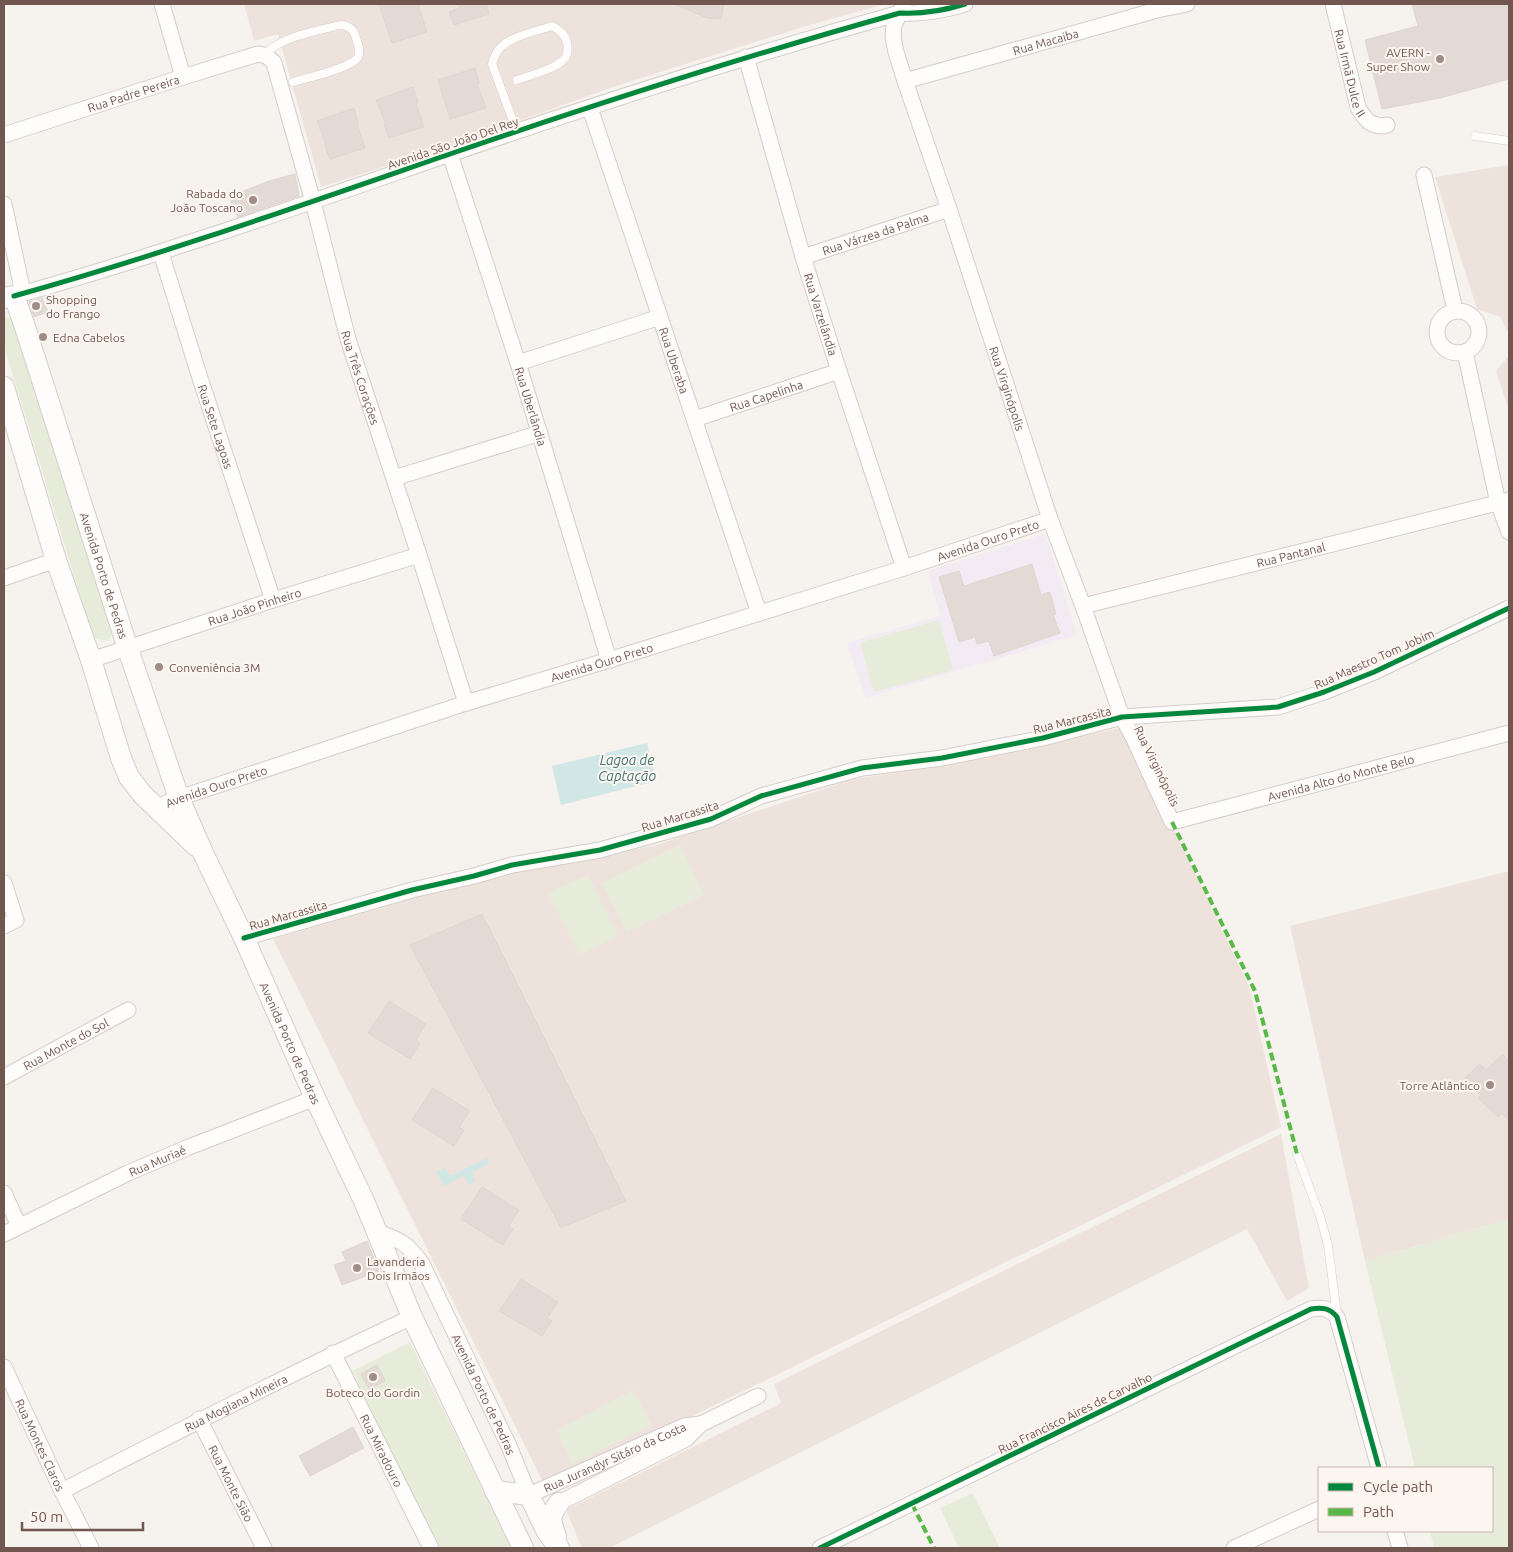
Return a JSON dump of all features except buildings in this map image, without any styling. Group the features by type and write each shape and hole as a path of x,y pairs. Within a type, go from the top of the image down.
{"main road":[{"name":"Avenida Porto de Pedras","path":"13,296 128,649 179,798 378,1232 412,1317 523,1548"},
{"name":"Avenida Porto de Pedras","path":"4,387 56,560 91,660 121,758 129,777 155,808 203,852"},
{"path":"495,1491 531,1500"},
{"name":"Avenida Porto de Pedras","path":"531,1500 547,1532 560,1548"},
{"path":"506,1514 510,1508 531,1500"},
{"path":"559,1503 551,1513 551,1521 560,1548"}],"street":[{"path":"162,4 183,77"},
{"name":"Avenida São João Del Rey","path":"13,296 161,253 450,154 902,8 920,14 965,4"},
{"name":"Rua Macaiba","path":"905,81 1156,7 1187,4"},
{"name":"Rua Irmã Dulce II","path":"1333,4 1358,107 1363,116 1370,122 1378,126 1387,125"},
{"name":"Rua Virginópolis","path":"902,8 894,25 893,37 896,52 1050,519 1122,717 1172,822"},
{"name":"Rua Padre Pereira","path":"4,135 183,77 258,54 264,55"},
{"name":"Rua Três Corações","path":"264,55 274,63 313,202 348,339 420,555 466,702"},
{"name":"Rua Varzelândia","path":"746,57 838,372 904,568"},
{"name":"Rua Uberaba","path":"590,108 759,613"},
{"name":"Rua Uberlândia","path":"450,154 518,363 610,660"},
{"path":"1424,175 1455,310"},
{"path":"4,204 13,296"},
{"name":"Rua Várzea da Palma","path":"803,257 949,209"},
{"name":"Rua Sete Lagoas","path":"161,253 273,600"},
{"path":"1455,310 1464,311 1473,316 1478,324 1478,340 1471,349 1465,352 1454,353 1445,349 1438,342 1436,331 1439,322 1446,314 1455,310"},
{"path":"518,363 660,317"},
{"path":"1465,352 1503,501 1509,532"},
{"name":"Rua Capelinha","path":"694,419 838,372"},
{"path":"394,478 540,433"},
{"name":"Rua Pantanal","path":"1083,606 1503,501"},
{"name":"Avenida Ouro Preto","path":"155,808 179,798 466,702 610,660 904,568 1050,519"},
{"name":"Rua João Pinheiro","path":"91,660 273,600 420,555"},
{"path":"4,578 56,560"},
{"name":"Rua Maestro Tom Jobim","path":"1122,717 1278,707 1324,692 1374,672 1509,608"},
{"name":"Rua Marcassita","path":"244,938 412,890 512,865 600,850 711,819 761,796 862,768 961,754 1043,738 1122,717"},
{"name":"Avenida Alto do Monte Belo","path":"1172,822 1509,733"},
{"path":"4,883 10,923"},
{"name":"Rua Monte do Sol","path":"4,1077 128,1010"},
{"name":"Rua Muriaé","path":"4,1234 136,1169 315,1098"},
{"path":"4,1193 19,1226"},
{"name":"Avenida Porto de Pedras","path":"378,1232 401,1241 422,1264 509,1446 531,1500"},
{"name":"Rua Francisco Aires de Carvalho","path":"820,1548 1311,1309 1326,1309 1332,1311 1338,1317"},
{"name":"Rua Mogiana Mineira","path":"62,1491 199,1419 333,1353 412,1317"},
{"path":"1338,1317 1379,1467"},
{"name":"Rua Miradouro","path":"333,1353 431,1548"},
{"name":"Rua Montes Claros","path":"4,1367 91,1548"},
{"name":"Rua Jurandyr Sitáro da Costa","path":"559,1503 686,1439 701,1424 758,1396"},
{"name":"Rua Monte Sião","path":"199,1419 264,1548"},
{"name":"Rua Jurandyr Sitáro da Costa","path":"531,1500 684,1426 701,1424"},
{"path":"1234,1548 1318,1509"},
{"path":"1395,1532 1400,1548"}],"lane":[{"path":"264,55 280,42 340,25 345,25 354,32 360,51 359,56 350,65 293,82"},
{"path":"517,80 558,64 566,57 568,48 566,39 561,31 552,26 510,41 501,47 495,55 492,64 517,132"},
{"path":"1475,136 1509,142"},
{"path":"1296,1154 1320,1216 1328,1245 1338,1317"}],"shaded area":[{"path":"244,4 885,4 803,27 613,87 449,146 321,187 278,34 254,41"},
{"path":"1509,165 1509,334 1500,317 1477,309 1435,177"},
{"path":"1509,350 1509,411 1496,371 1508,357"},
{"path":"1045,534 1077,635 866,698 847,643 940,616 928,571"},
{"path":"1125,727 1249,986 1281,1127 546,1488 273,939 473,881 656,845 850,780 983,758"},
{"path":"1509,871 1509,1219 1365,1261 1290,926"},
{"path":"1281,1134 1309,1288 1287,1301 1247,1229 609,1548 582,1548 566,1510 781,1403 774,1384"}],"green space":[{"path":"4,316 19,322 114,633 108,641 93,638 4,346"},
{"path":"939,620 953,670 874,692 860,643"},
{"path":"680,845 704,895 627,932 602,883"},
{"path":"588,875 618,936 580,955 548,893"},
{"path":"1509,1219 1509,1548 1434,1548 1430,1532 1493,1532 1493,1467 1415,1467 1365,1261"},
{"path":"410,1342 511,1548 439,1548 352,1371"},
{"path":"633,1390 652,1425 572,1464 557,1430"},
{"path":"973,1493 1000,1548 959,1548 940,1508"}],"water":[{"name":"Lagoa de Captação","path":"647,743 656,781 561,805 552,766"},
{"path":"487,1158 489,1164 472,1172 475,1182 469,1185 464,1176 444,1186 436,1172 445,1168 450,1176"}],"marked path":[{"path":"1172,822 1255,991 1297,1154"},
{"path":"912,1504 934,1548"}],"cycle path":[{"path":"14,296 178,246 674,80 900,13 933,12 965,4"},
{"path":"244,938 412,890 512,865 600,850 711,819 761,796 862,768 942,758 1043,738 1122,717 1278,707 1324,692 1374,672 1509,608"},
{"path":"820,1548 1315,1308 1329,1310 1337,1317 1379,1467"}],"place":[{"name":"AVERN - Super Show","path":"1440,59"},
{"name":"Rabada do João Toscano","path":"253,200"},
{"name":"Shopping do Frango","path":"36,306"},
{"name":"Edna Cabelos","path":"43,337"},
{"name":"Conveniência 3M","path":"159,667"},
{"name":"Torre Atlântico","path":"1490,1085"},
{"name":"Lavanderia Dois Irmãos","path":"357,1268"},
{"name":"Boteco do Gordin","path":"373,1377"}]}
